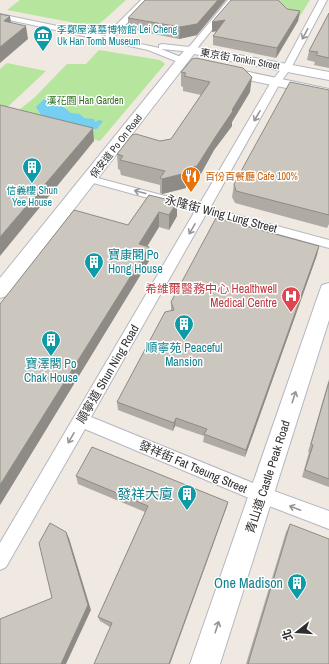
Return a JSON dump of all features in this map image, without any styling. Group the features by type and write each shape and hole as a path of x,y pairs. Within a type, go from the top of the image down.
{"street":[{"path":"108,38 145,0"},
{"name":"保安道 Po On Road","path":"0,291 190,58 232,0"},
{"name":"順寧道 Shun Ning Road","path":"0,561 276,82 287,68 323,0"},
{"name":"東京街 Tonkin Street","path":"0,16 108,38 190,58 287,68 329,76"},
{"name":"東京街 Tonkin Street","path":"150,48 166,46 190,58"},
{"name":"東京街 Tonkin Street","path":"210,67 329,93"},
{"name":"永隆街 Wing Lung Street","path":"90,179 329,244"},
{"name":"青山道 Castle Peak Road","path":"205,664 329,290"},
{"name":"發祥街 Fat Tseung Street","path":"81,420 262,495 329,520"}],"green space":[{"path":"20,0 126,0 96,27 7,10"},
{"path":"248,0 310,0 298,19 241,9"},
{"name":"漢花園 Han Garden","path":"99,50 160,60 165,64 100,141 20,121 14,114 34,98 67,64 86,64"},
{"path":"7,63 46,71 0,114 0,69"}],"water":[{"path":"43,100 60,100 63,103 62,106 71,113 80,114 84,118 94,119 95,122 99,120 103,121 97,129 86,129 41,115 36,107"}],"building":[{"path":"145,0 218,0 197,24 180,27 128,18"},
{"path":"231,0 278,0 287,9 300,11 277,48 213,36 225,20 212,22"},
{"path":"329,13 329,58 316,55 318,52 309,51"},
{"path":"0,14 10,16 4,21 26,26 0,47"},
{"path":"196,58 243,68 252,77 232,110 233,111 197,166 193,167 194,169 185,171 186,173 162,179 160,178 165,171 120,160 123,156 117,154 132,135 136,134 160,141 171,139 210,82 184,76 186,73 181,72 192,59"},
{"path":"290,82 329,90 329,215 236,191 234,184"},
{"path":"0,105 93,128 0,237"},
{"path":"149,195 177,202 169,215 159,212 139,244 149,247 0,485 0,304 74,210 128,225"},
{"path":"216,218 319,246 246,450 204,434 207,429 176,418 174,423 117,402 165,312 174,310 171,302"},
{"path":"329,382 329,479 305,470"},
{"path":"92,447 228,502 169,664 94,664 112,623 98,617 148,506 76,476"},
{"path":"50,523 66,532 88,605 61,664 0,664 0,619 52,598 39,543"},
{"name":"One Madison","path":"290,524 329,539 329,664 248,664"}],"place":[{"name":"李鄭屋漢墓博物館 Lei Cheng Uk Han Tomb Museum","path":"43,52"},
{"name":"信義樓 Shun Yee House","path":"32,184"},
{"name":"百份百餐廳 Cafe 100%","path":"191,193"},
{"name":"寶康閣 Po Hong House","path":"94,279"},
{"name":"希維爾醫務中心 Healthwell Medical Centre","path":"291,313"},
{"name":"順寧苑 Peaceful Mansion","path":"184,341"},
{"name":"寶澤閣 Po Chak House","path":"51,357"},
{"name":"發祥大廈","path":"187,511"},
{"name":"One Madison","path":"297,600"}]}
